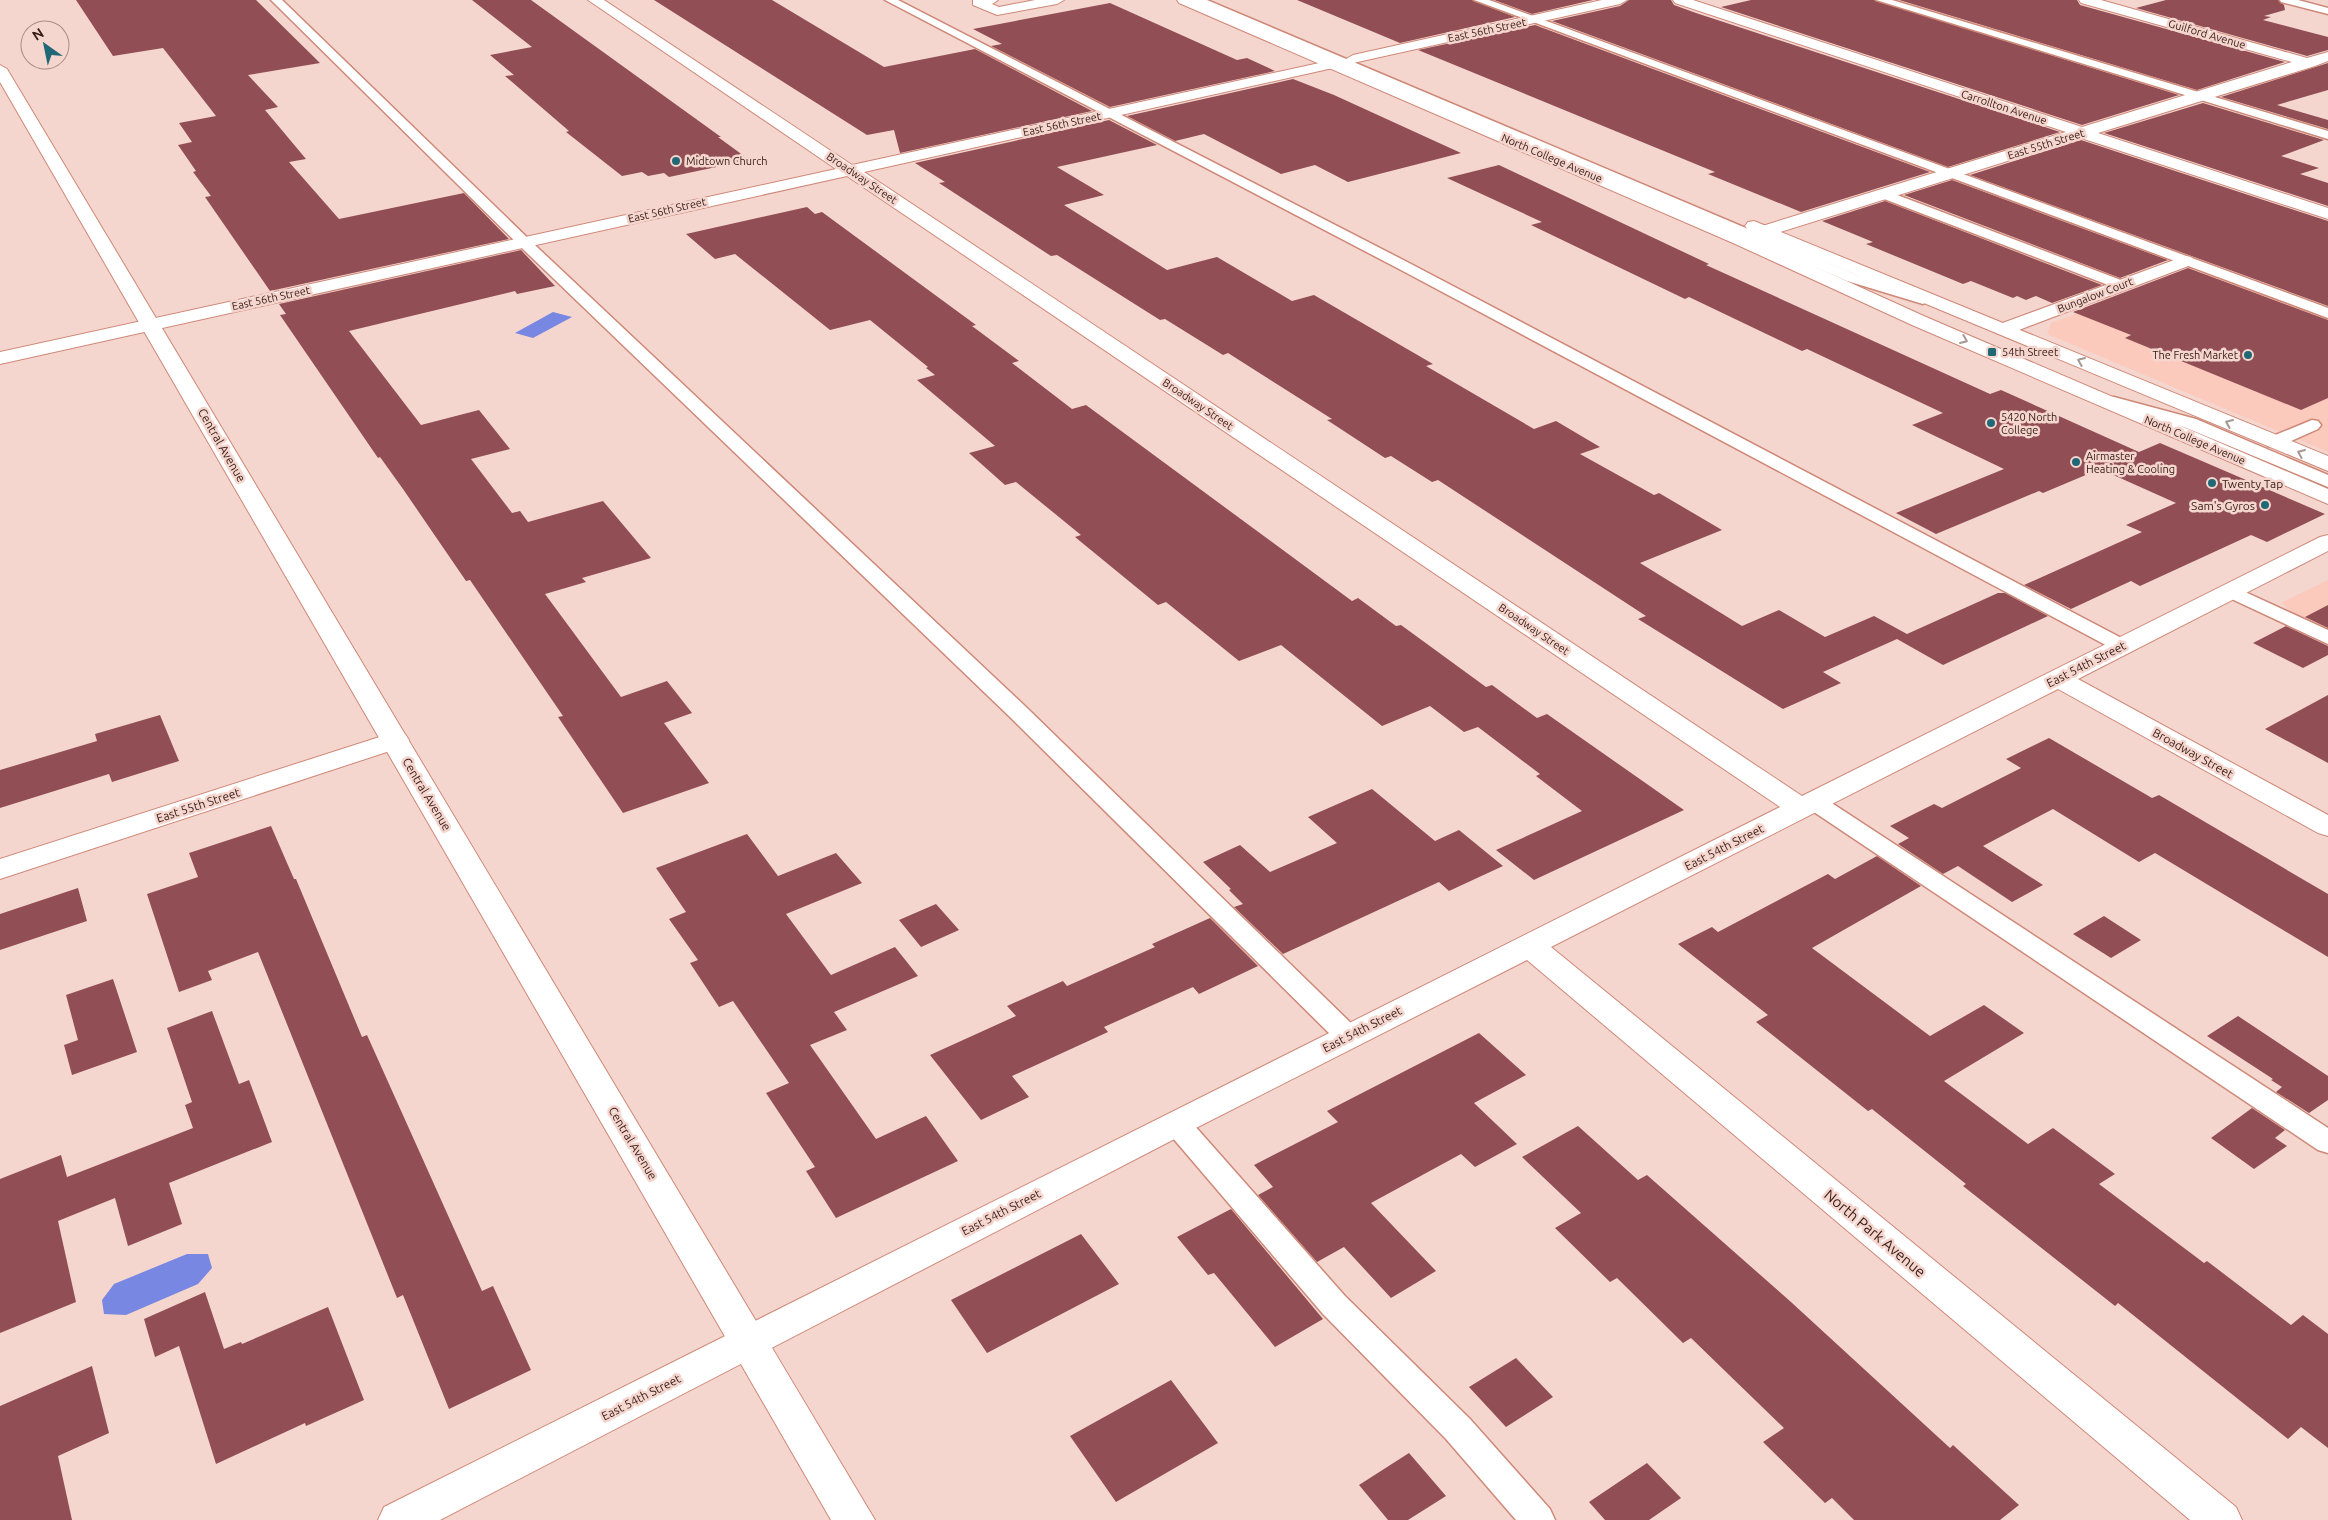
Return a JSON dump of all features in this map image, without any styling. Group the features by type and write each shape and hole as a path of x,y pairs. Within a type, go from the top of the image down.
{"street":[{"name":"Broadway Street","path":"595,0 1807,804"},
{"path":"991,0 978,2 997,11 1058,0"},
{"name":"North College Avenue","path":"1184,0 1739,239 1919,321 2328,497"},
{"name":"North College Avenue","path":"1215,0 1765,231 1955,308 2328,464"},
{"name":"East 56th Street","path":"1354,59 1620,0"},
{"name":"Carrollton Avenue","path":"1680,0 2328,214"},
{"name":"Guilford Avenue","path":"2086,0 2328,68"},
{"name":"East 55th Street","path":"1765,231 2328,56"},
{"name":"East 56th Street","path":"0,358 1334,64"},
{"name":"Central Avenue","path":"0,69 854,1520"},
{"name":"Bungalow Court","path":"2004,329 2185,261"},
{"name":"East 54th Street","path":"399,1520 1176,1123 2328,542"},
{"name":"Broadway Street","path":"2057,678 2328,827"},
{"name":"East 55th Street","path":"0,869 395,740"},
{"name":"North Park Avenue","path":"1529,945 2221,1520"}],"lane":[{"path":"276,0 524,242 1011,705 1348,1036"},
{"path":"890,0 1414,271 2122,646"},
{"name":"North College Avenue","path":"1198,0 1852,278 1955,308"},
{"path":"1478,0 2328,313"},
{"path":"1881,0 2328,135"},
{"path":"2284,0 2328,11"},
{"path":"1884,194 2121,285"},
{"name":"North College Avenue","path":"1852,278 1919,321"},
{"name":"North College Avenue","path":"2126,379 2190,423"},
{"name":"North College Avenue","path":"2089,395 2190,423 2328,482"},
{"path":"2274,442 2312,424"},
{"path":"2230,592 2328,638"},
{"path":"1807,804 2328,1142"},
{"path":"1176,1123 1334,1305 1458,1429 1538,1520"}],"shaded area":[{"name":"The Fresh Market","path":"2189,273 2216,275 2328,316 2328,452 2047,334 2051,323"},
{"path":"2328,580 2328,632 2301,619 2281,603"}],"water":[{"path":"553,312 572,317 533,338 515,333"},
{"path":"187,1254 208,1254 212,1268 198,1284 126,1315 104,1314 102,1300 114,1284"}],"building":[{"path":"76,0 256,0 320,63 248,75 278,107 265,110 306,159 289,162 339,219 464,193 509,239 270,291 205,197 211,196 193,172 196,171 178,145 192,142 179,123 216,116 163,48 113,56"},
{"path":"472,0 531,0 721,137 718,137 744,156 739,157 745,161 669,177 664,173 648,176 642,172 622,176 566,132 569,131 505,76 514,75 490,55 532,47"},
{"path":"654,0 772,0 884,67 975,49 1092,111 900,153 894,130 867,135"},
{"path":"1297,0 1472,0 1515,17 1400,43"},
{"path":"1494,0 1593,0 1532,14"},
{"path":"1629,0 1671,0 1674,5 1696,13 2060,132 1948,167 1552,21 1620,6"},
{"path":"1751,0 1874,0 2179,95 2082,125 1721,7"},
{"path":"1899,0 2077,0 2080,5 2285,62 2197,90"},
{"path":"2166,0 2278,0 2284,5 2285,10 2264,16 2271,17 2263,20 2328,37 2328,50 2307,56 2136,8"},
{"path":"1110,3 1237,60 1247,58 1275,71 1110,107 991,46 1002,44 973,29"},
{"path":"1535,25 1930,172 1801,212 1708,174 1715,172 1418,50"},
{"path":"2328,63 2328,90 2277,105 2328,120 2328,129 2221,97"},
{"path":"1293,79 1334,95 1461,153 1348,182 1315,165 1281,174 1204,134 1175,141 1127,116"},
{"path":"2203,103 2324,140 2281,156 2319,168 2300,174 2328,183 2328,206 2104,133"},
{"path":"1109,120 1157,145 1057,167 1104,195 1064,205 1167,270 1217,257 1292,301 1314,295 1433,364 1426,366 1534,429 1556,421 1600,447 1580,454 1654,495 1659,493 1722,530 1640,563 1742,626 1779,610 1825,637 1874,616 1907,634 1998,593 2005,593 2048,616 1943,665 1897,639 1823,672 1841,683 1783,709 1638,619 1646,616 1438,480 1432,482 1391,456 1385,458 1327,420 1332,419 1228,353 1223,355 1165,319 1160,320 1057,255 1051,256 939,183 945,182 915,163"},
{"path":"2081,140 2328,221 2328,306 1970,175"},
{"path":"1499,165 1709,264 1706,265 1990,394 2001,390 2139,452 2160,443 2325,514 2267,542 2251,535 2140,586 2131,581 2071,609 2024,585 2142,532 2126,525 2176,503 2100,469 2043,493 2039,491 1936,534 1896,513 2004,469 1912,425 1943,413 1807,349 1802,351 1689,297 1685,299 1531,225 1542,222 1447,178"},
{"path":"1952,180 2168,260 2120,278 1904,195"},
{"path":"1885,201 2102,285 2052,303 2036,296 2026,300 2017,296 2013,298 1971,281 1963,284 1866,244 1873,242 1822,221"},
{"path":"807,207 815,214 822,212 976,325 972,326 1019,361 1012,363 1072,409 1086,405 1352,601 1358,598 1396,626 1401,625 1486,687 1492,685 1537,718 1547,714 1684,810 1534,880 1496,850 1582,811 1536,776 1540,774 1478,727 1464,732 1430,706 1382,726 1281,645 1239,661 1166,602 1158,605 1075,537 1081,535 1016,482 1005,485 969,453 995,446 917,380 935,375 926,368 928,367 870,320 830,330 735,254 715,259 686,234"},
{"path":"521,250 555,286 517,294 515,291 349,331 421,425 479,410 510,449 471,459 512,513 520,511 528,522 603,501 651,558 582,578 586,582 545,594 621,697 667,681 692,713 664,723 709,783 623,813 558,717 563,716 470,580 466,581 403,489 380,457 378,458 280,315 286,314 279,304"},
{"name":"The Fresh Market","path":"2188,268 2328,320 2328,398 2301,410 2125,338 2131,335 2073,312"},
{"path":"2328,605 2328,628 2305,617"},
{"path":"2286,626 2328,646 2328,655 2303,668 2253,643"},
{"path":"2328,695 2328,763 2265,729"},
{"path":"160,715 179,761 112,782 109,774 0,808 0,770 97,741 95,734"},
{"path":"2049,738 2152,798 2159,795 2328,894 2328,957 2155,853 2139,862 2053,809 1983,846 2043,885 2012,902 1958,866 1943,874 1898,844 1909,838 1890,826 1934,804 1942,808 2021,768 2006,759"},
{"path":"1372,789 1435,841 1459,830 1503,866 1449,891 1439,882 1283,954 1234,907 1243,904 1229,890 1231,889 1203,862 1240,845 1270,872 1337,843 1308,817"},
{"path":"271,826 294,879 296,879 362,1037 367,1035 482,1291 493,1286 531,1370 449,1409 403,1295 397,1298 258,952 208,971 212,980 179,992 147,894 198,877 189,853"},
{"path":"747,834 778,876 836,853 862,883 786,914 831,975 895,947 918,976 834,1012 847,1030 810,1045 876,1139 926,1116 958,1161 836,1218 806,1171 815,1167 766,1093 789,1083 733,1001 719,1007 690,963 698,960 669,919 686,912 656,868"},
{"path":"1877,856 1921,886 1812,948 1930,1036 1984,1005 2024,1033 1944,1081 2028,1144 2053,1128 2115,1174 2099,1184 2204,1263 2207,1261 2291,1325 2303,1315 2328,1334 2328,1448 2301,1427 2288,1439 2118,1303 2115,1306 1963,1186 1966,1184 1872,1109 1868,1111 1756,1022 1768,1015 1678,944 1712,927 1718,932 1828,874 1835,879"},
{"path":"78,888 87,921 0,950 0,914"},
{"path":"936,904 959,930 921,947 899,920"},
{"path":"2104,916 2141,940 2111,958 2073,934"},
{"path":"1210,918 1258,966 1199,994 1193,987 1104,1027 1108,1032 1012,1076 1029,1097 981,1120 930,1055 1016,1016 1007,1006 1063,981 1067,986 1155,947 1152,944"},
{"path":"113,979 137,1052 72,1075 64,1045 78,1040 66,995"},
{"path":"212,1011 239,1084 249,1080 272,1142 169,1183 182,1224 128,1246 115,1198 58,1221 76,1302 0,1333 0,1179 61,1155 67,1177 193,1128 185,1105 192,1102 167,1028"},
{"path":"2238,1016 2328,1076 2328,1100 2309,1113 2276,1092 2282,1087 2271,1080 2273,1079 2207,1036"},
{"path":"1479,1033 1526,1075 1474,1103 1517,1144 1475,1167 1461,1154 1371,1203 1436,1271 1391,1298 1344,1247 1317,1262 1258,1195 1273,1187 1254,1165 1338,1122 1327,1111"},
{"path":"2252,1108 2285,1130 2275,1138 2287,1146 2254,1169 2211,1138"},
{"path":"1578,1126 1638,1180 1647,1175 1791,1302 1950,1448 1953,1445 2019,1505 2000,1520 1854,1520 1832,1498 1825,1503 1763,1442 1784,1428 1691,1338 1683,1343 1617,1278 1610,1282 1555,1228 1581,1213 1522,1157"},
{"path":"1231,1209 1323,1319 1275,1347 1214,1273 1208,1275 1177,1237"},
{"path":"1081,1234 1119,1284 987,1353 951,1300"},
{"path":"205,1292 224,1349 241,1342 242,1344 328,1307 364,1400 306,1426 305,1423 216,1464 179,1346 155,1357 144,1319"},
{"path":"1516,1358 1553,1397 1506,1427 1469,1387"},
{"path":"92,1366 109,1433 58,1456 72,1520 0,1520 0,1406"},
{"path":"1171,1380 1218,1443 1116,1502 1070,1436"},
{"path":"1409,1453 1446,1496 1408,1520 1388,1520 1359,1485"},
{"path":"1647,1463 1681,1498 1649,1520 1605,1520 1589,1502"}],"place":[{"name":"Midtown Church","path":"676,161"},
{"name":"54th Street","path":"1992,352"},
{"name":"The Fresh Market","path":"2248,355"},
{"name":"5420 North College","path":"1991,423"},
{"name":"Airmaster Heating & Cooling","path":"2076,462"},
{"name":"Twenty Tap","path":"2212,483"},
{"name":"Sam's Gyros","path":"2265,505"}]}
